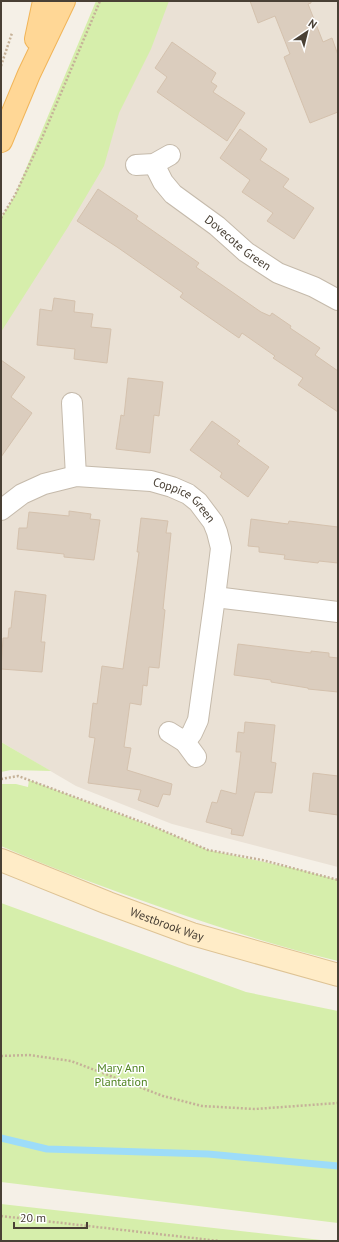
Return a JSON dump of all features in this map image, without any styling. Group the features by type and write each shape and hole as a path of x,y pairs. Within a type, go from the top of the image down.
{"main road":[{"path":"29,74 44,1"},
{"path":"1,141 29,74 64,1"}],"street":[{"name":"Dovecote Green","path":"153,161 163,182 173,194 217,226 246,252 278,273 314,287 338,300"},
{"path":"72,402 76,476"},
{"name":"Coppice Green","path":"1,510 22,494 44,484 76,476 151,481 172,487 188,494 198,502 213,522 221,548 198,720 192,733 184,744"},
{"path":"215,597 338,612"},
{"name":"Westbrook Way","path":"1,860 108,903 192,934 338,975"}],"path":[{"path":"1,218 15,195 42,138 100,1"},
{"path":"1,779 18,776 150,825 208,850 262,860 338,880"},
{"path":"1,1056 30,1055 71,1061 163,1096 202,1106 255,1109 338,1103"},
{"path":"1,1216 218,1241"}],"shaded area":[{"path":"123,1 338,1 338,867 172,824 76,786 1,742 1,274"}],"green space":[{"path":"96,1 169,1 151,49 119,113 104,166 68,227 1,332 1,218 15,195"},
{"path":"1,742 51,771 11,770 1,772"},
{"path":"29,780 159,829 208,850 297,869 338,880 338,961 228,930 122,894 1,846 1,784 16,784 28,787"},
{"name":"Mary Ann Plantation","path":"1,903 246,992 338,1011 338,1223 1,1182"},
{"path":"1,1204 330,1241 1,1241"}],"building":[{"path":"250,1 311,1 311,3 308,4 323,42 332,38 338,55 338,112 310,123 284,57 290,54 275,16 258,23"},
{"path":"172,42 216,73 211,82 217,86 213,92 245,113 227,141 157,92 167,77 155,68"},
{"path":"240,129 267,149 260,160 289,179 283,187 314,208 294,239 267,221 273,213 242,192 250,180 220,158"},
{"path":"98,189 138,216 136,219 199,263 196,267 261,312 270,316 272,313 291,326 290,328 320,348 315,355 338,371 338,412 298,385 303,378 273,358 275,356 242,333 239,338 180,297 183,293 77,221"},
{"path":"54,298 75,301 74,312 93,314 91,327 111,329 107,363 74,359 75,349 37,345 40,309 52,311"},
{"path":"1,360 25,377 11,397 32,413 1,457"},
{"path":"128,378 163,382 159,416 154,415 150,453 116,449 121,415 124,416"},
{"path":"212,421 240,441 237,444 269,467 248,497 220,477 222,473 190,450"},
{"path":"69,511 91,514 90,519 100,520 94,560 64,557 64,554 17,549 19,528 27,528 29,512 69,516"},
{"path":"141,518 168,521 166,533 171,533 163,609 165,610 159,668 149,667 147,686 143,685 141,705 130,703 124,747 131,748 127,770 172,784 170,795 163,794 158,807 138,800 141,790 88,783 95,738 89,737 93,703 97,704 102,666 123,669 139,552 137,552"},
{"path":"251,519 288,524 289,521 338,527 338,563 319,561 318,563 284,559 285,555 259,552 259,547 248,546"},
{"path":"15,591 46,595 41,642 45,642 42,672 1,669 3,638 8,638 9,628 11,628"},
{"path":"238,644 311,653 311,651 329,653 329,657 338,658 338,692 308,689 271,682 271,680 234,675"},
{"path":"245,722 275,725 271,762 276,763 272,793 255,792 243,836 231,834 232,829 206,822 212,802 217,803 221,790 236,794 241,752 236,752 238,732 244,733"},
{"path":"313,773 338,776 338,815 309,811"}],"waterway":[{"path":"1,1138 47,1149 208,1154 338,1166"}]}
